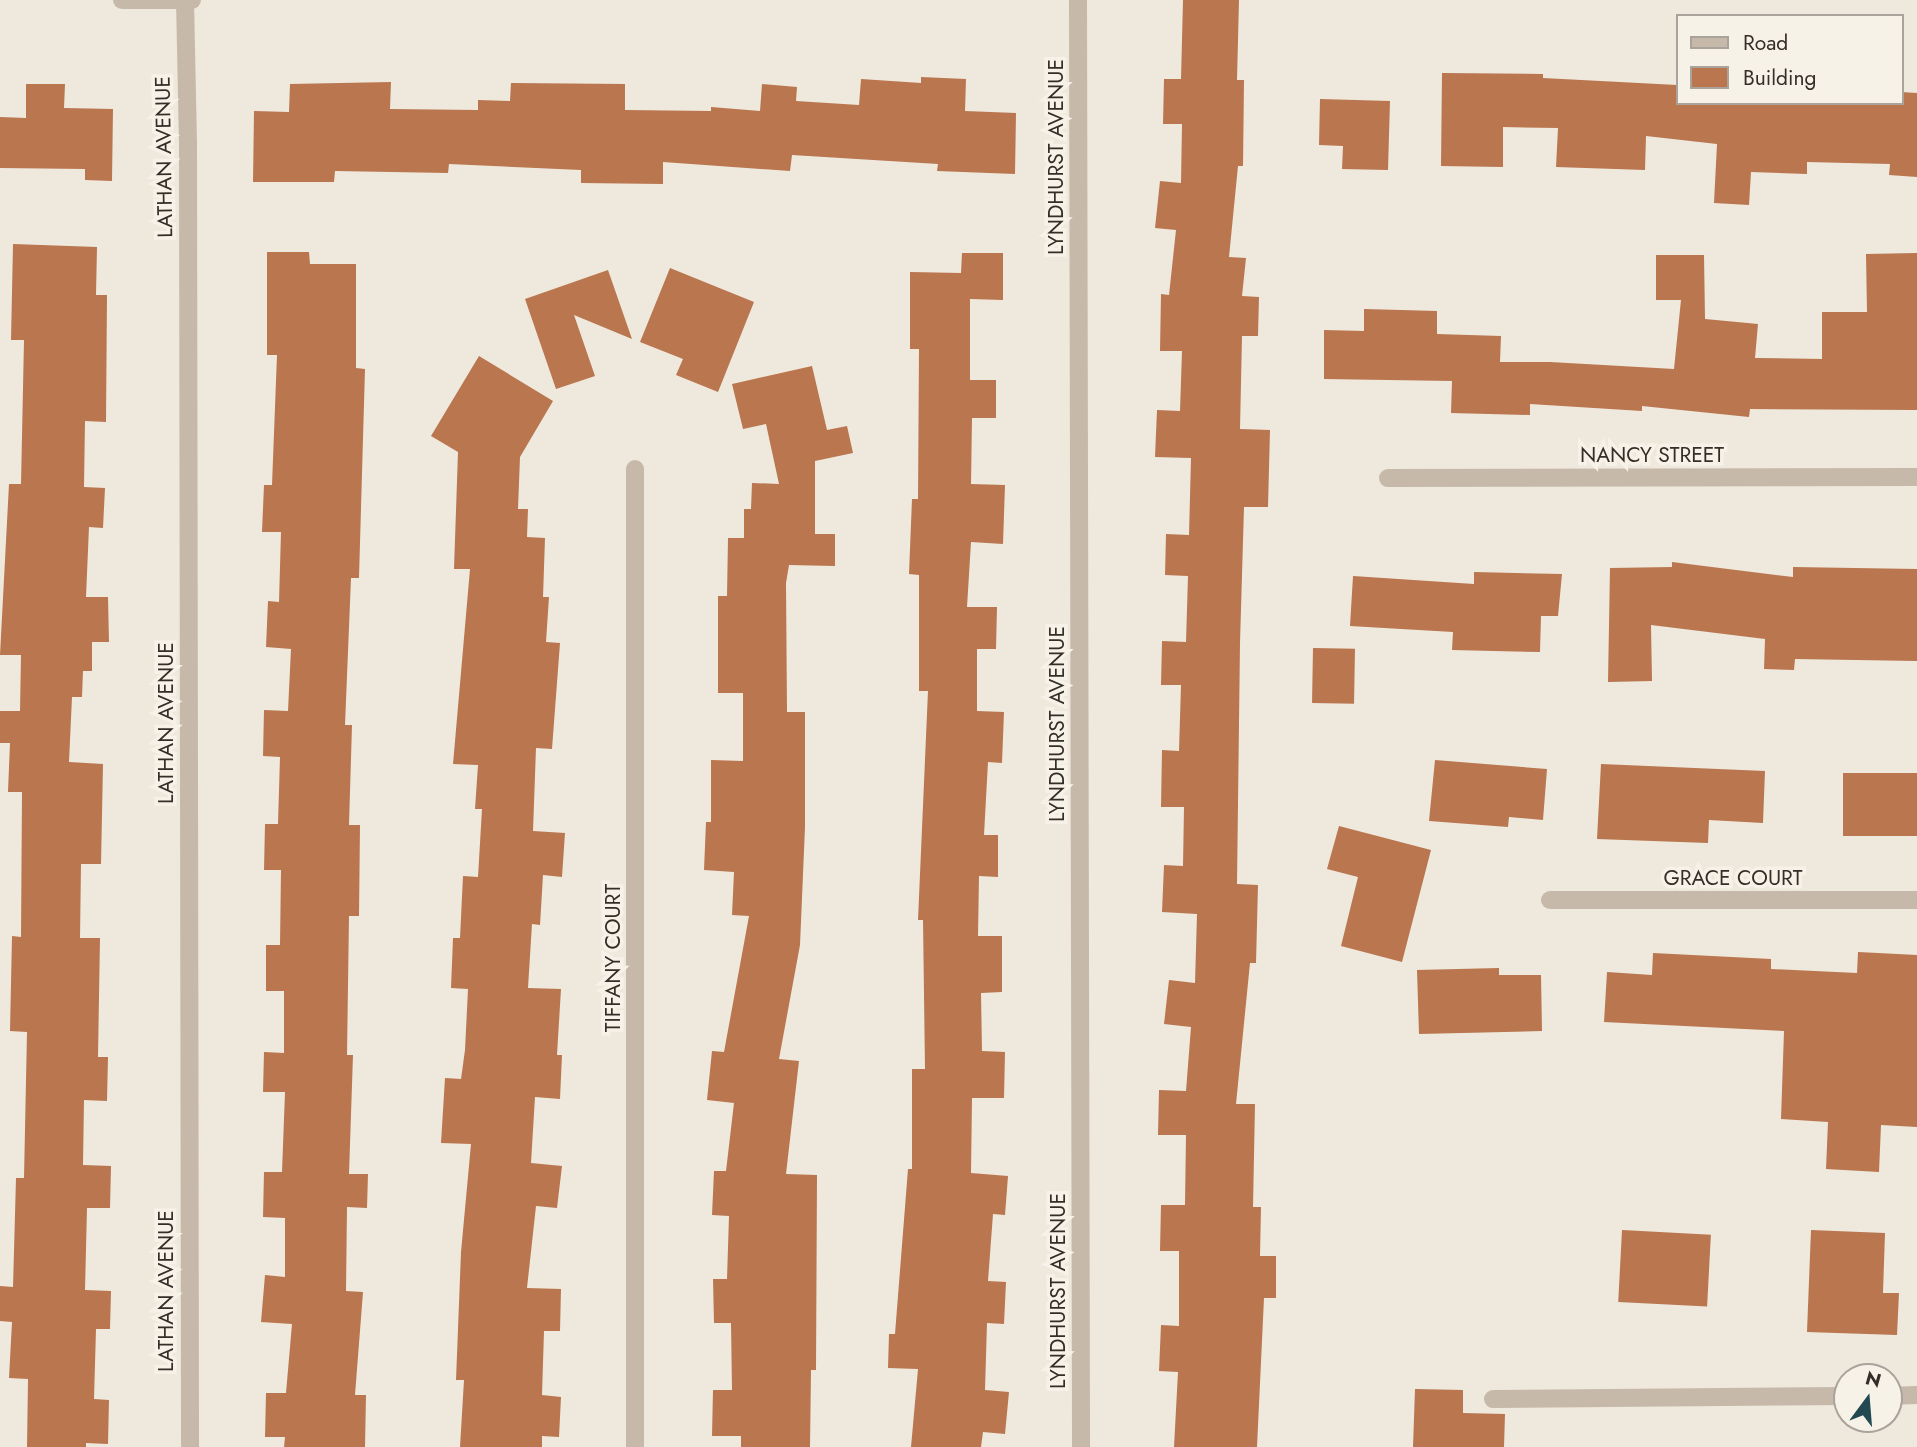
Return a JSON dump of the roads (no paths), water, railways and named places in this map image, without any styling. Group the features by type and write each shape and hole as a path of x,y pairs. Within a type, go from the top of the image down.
{"street":[{"path":"122,0 192,0"},
{"name":"LATHAN AVENUE","path":"184,0 188,213 190,1447"},
{"name":"LYNDHURST AVENUE","path":"1078,0 1081,1447"},
{"name":"TIFFANY COURT","path":"635,469 635,1447"},
{"name":"NANCY STREET","path":"1388,478 1917,477"},
{"name":"GRACE COURT","path":"1549,900 1917,901"},
{"path":"1493,1399 1833,1396"}]}
